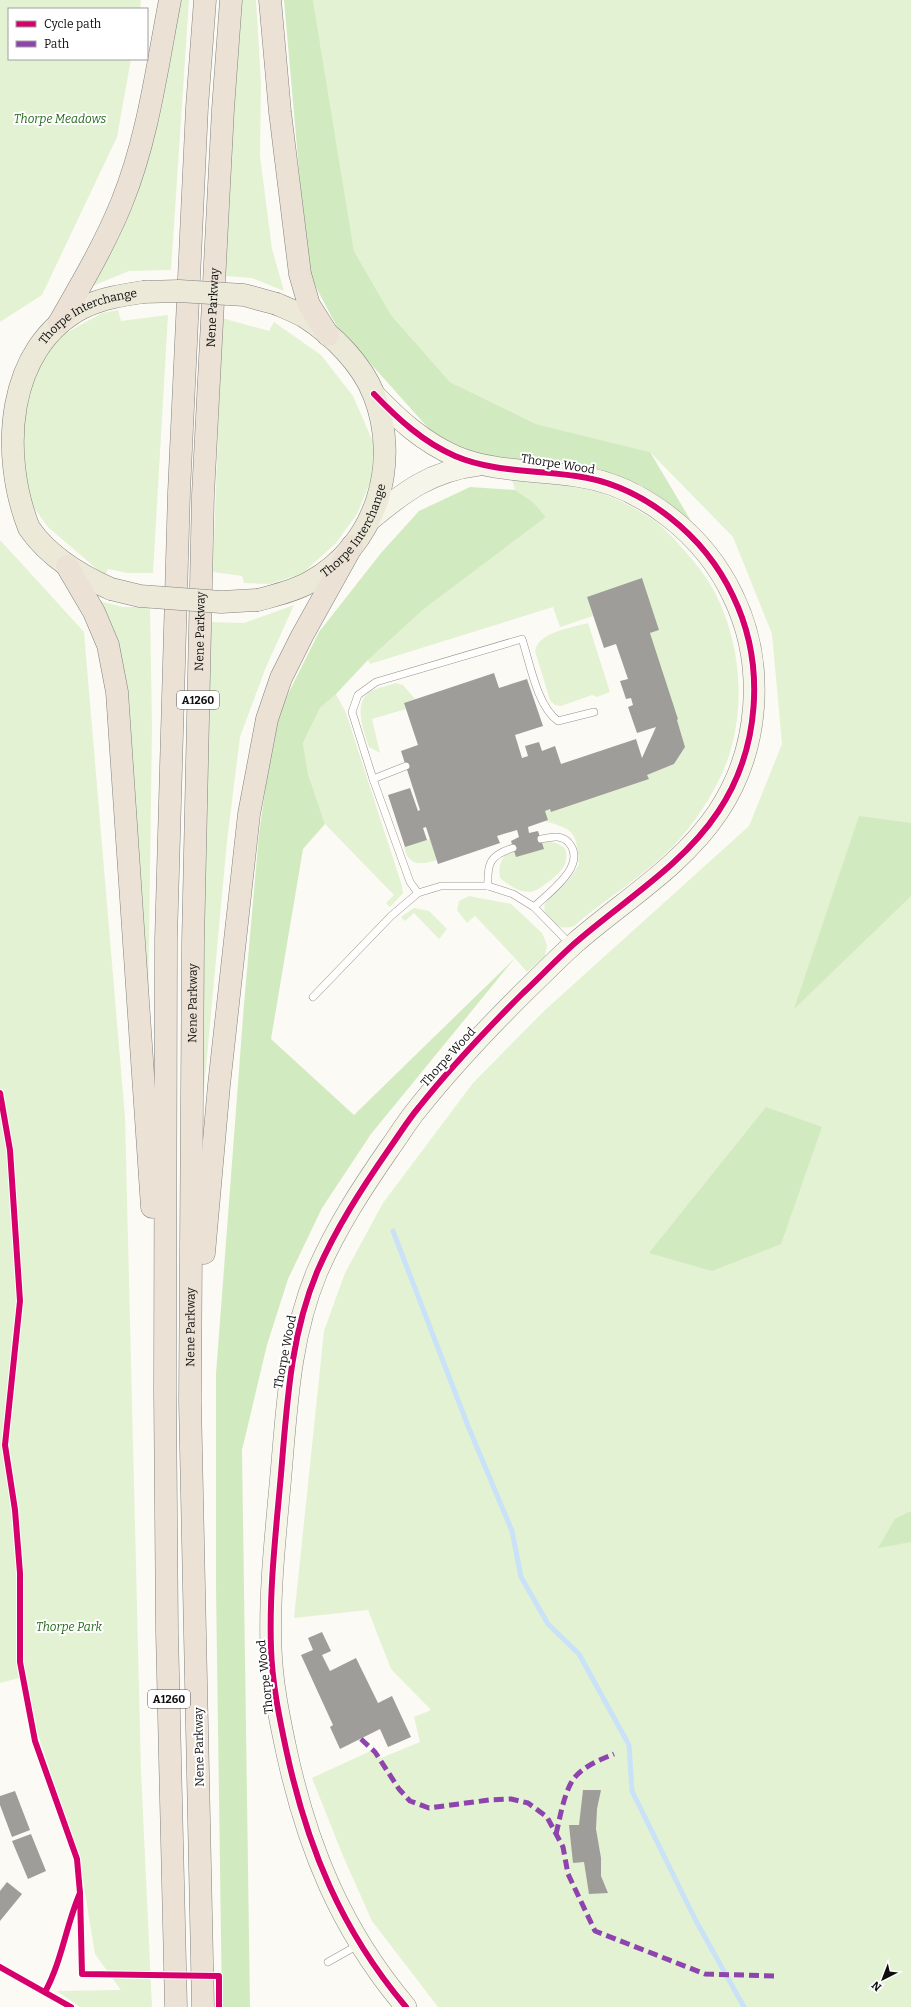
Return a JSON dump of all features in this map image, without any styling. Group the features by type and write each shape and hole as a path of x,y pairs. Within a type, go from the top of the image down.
{"highway":[{"path":"59,323 98,257 123,200 144,132 170,0"},
{"name":"Nene Parkway","path":"176,2007 167,1632 165,1392 166,939 178,508 197,107 205,0"},
{"name":"Nene Parkway","path":"203,2007 190,1401 193,942 203,494 223,109 231,0"},
{"path":"270,0 280,112 300,274 310,305 328,335"},
{"path":"190,1401 219,1085 249,814 266,719 281,678 298,643 352,546"},
{"path":"67,566 94,612 108,645 117,692 165,1392"}],"main road":[{"name":"Thorpe Interchange","path":"180,291 244,295 277,304 304,317 328,335 347,352 362,372 374,394 381,415 385,436 386,458 380,494 369,521 352,546 333,566 310,582 285,593 258,600 221,602 140,596 111,589 67,566 46,548 28,528 14,502 5,473 2,443 6,406 13,384 27,358 42,339 59,323 84,307 113,296 143,292 180,291"},
{"path":"7,368 27,358"},
{"path":"0,504 28,528"}],"street":[{"name":"Thorpe Wood","path":"374,394 402,423 428,441 457,457 484,464 583,476 613,485 642,499 670,518 696,541 715,565 733,595 744,625 752,657 755,685 751,727 745,756 732,787 718,813 698,838 674,861 571,946 488,1028 417,1108 344,1217 316,1274 299,1325 290,1375 273,1559 271,1651 279,1716 300,1809 314,1851 323,1872 335,1899 360,1944 406,2007"},
{"name":"Thorpe Wood","path":"369,521 402,493 432,477 457,468 484,464"}],"lane":[{"path":"418,892 410,882 373,779 352,712 358,695 376,682 522,639 543,703 549,715 558,721 594,712"},
{"path":"373,779 406,766"},
{"path":"534,907 570,872 575,858 572,847 565,838 554,836 541,839"},
{"path":"488,886 487,869 490,862 502,852 513,848"},
{"path":"313,997 391,916 418,892 441,886 488,886 513,894 534,907 571,946"},
{"path":"328,1962 360,1944"}],"green space":[{"name":"Thorpe Meadows","path":"0,0 141,0 140,8 8,8 8,60 131,60 117,137 42,295 0,322"},
{"path":"175,0 189,0 171,270 129,271 90,287"},
{"path":"239,0 256,0 261,82 260,156 272,249 284,291 252,278 225,276"},
{"path":"284,0 313,0 354,251 391,315 450,382 536,424 650,452 694,526 641,485 570,469 460,452 430,430 336,325 308,272"},
{"path":"313,0 911,0 911,2007 438,2007 372,1921 343,1856 312,1778 375,1749 381,1758 420,1742 414,1717 431,1710 391,1669 368,1610 294,1618 324,1331 345,1273 383,1203 473,1083 544,1011 749,826 782,744 772,634 733,537 650,452 536,424 450,382 391,315 354,251"},
{"path":"118,310 121,321 168,315 153,573 127,573 108,569 105,576 48,527 21,490 10,409 31,365 59,337 102,313"},
{"path":"222,318 269,331 274,322 321,355 353,396 374,444 371,480 357,514 336,543 303,573 270,584 244,583 242,576 213,572"},
{"path":"512,479 559,483 587,488 626,504 659,524 692,559 713,589 723,611 731,635 736,659 738,709 735,734 719,780 702,810 681,838 654,864 574,926 567,927 561,927 551,921 544,909 545,903 548,899 569,880 579,864 577,845 572,834 568,830 544,821 548,820 545,811 550,809 551,812 649,779 647,775 674,764 685,747 677,720 678,719 650,633 659,630 642,579 587,597 593,616 560,627 553,607 370,664 368,660 424,609 546,517 533,502 515,490"},
{"path":"470,487 515,490 533,502 546,517 424,609 368,660 336,694 320,708 303,743 308,774 325,824 303,849 271,1039 354,1115 515,958 371,1134 322,1208 288,1279 267,1345 242,1450 250,2007 222,2007 216,1586 216,1374 244,1004 259,834 272,742 284,702 319,632 381,553 419,511"},
{"name":"Thorpe Park","path":"0,540 84,632 125,1117 141,1770 152,2007 80,2007 57,1991 121,1990 95,1954 79,1856 19,1678 0,1683"},
{"path":"91,599 123,607 150,607 152,728 148,1014 129,792"},
{"path":"294,605 266,667 240,737 227,841 201,1121 205,674 212,622 244,623"},
{"path":"588,623 610,692 597,697 592,695 561,706 555,705 550,700 535,651 543,639 549,635"},
{"path":"396,683 403,685 415,699 404,703 406,709 372,719 380,753 369,747 362,725 362,702 365,696 371,691"},
{"path":"336,694 346,713 402,886 403,893 390,907 386,903 394,895 325,824 308,774 303,743 320,708"},
{"path":"859,816 911,823 911,896 794,1009"},
{"path":"430,839 437,860 426,863 416,863 412,861 406,854 404,847"},
{"path":"543,841 556,843 565,848 565,864 554,877 539,889 530,892 521,891 514,888 500,878 500,868 506,855 518,848"},
{"path":"469,896 511,904 542,933 547,945 545,956 527,972 475,916 467,923 457,910 459,901"},
{"path":"414,908 429,911 447,929 439,939 414,913 405,921 401,917"},
{"path":"766,1107 822,1127 781,1244 712,1271 649,1253"},
{"path":"911,1511 911,1542 878,1548 895,1519"}],"building":[{"path":"642,578 659,630 650,633 678,719 677,720 685,747 674,764 647,775 649,779 551,812 550,809 545,811 548,820 528,827 529,833 538,831 544,849 516,857 511,841 519,837 517,830 497,836 500,843 438,864 426,827 423,828 427,840 405,847 388,795 410,788 418,811 420,810 401,751 418,745 404,703 494,673 499,688 527,679 543,726 515,735 522,758 528,756 525,746 539,742 542,751 555,746 561,764 636,739 642,758 656,727 637,733 628,707 633,705 631,698 626,699 620,681 628,679 616,644 604,648 587,597"},
{"path":"322,1632 331,1651 322,1655 330,1671 356,1658 378,1703 392,1696 411,1737 388,1747 380,1729 340,1749 330,1727 333,1725 301,1655 313,1650 308,1638"},
{"path":"583,1790 601,1790 597,1809 596,1829 601,1858 601,1876 608,1893 589,1894 584,1862 573,1863 569,1825 579,1825"},
{"path":"15,1791 30,1830 12,1837 0,1805 0,1796"},
{"path":"31,1834 46,1871 28,1879 12,1841"},
{"path":"7,1882 22,1894 0,1921 0,1891"}],"waterway":[{"path":"393,1231 468,1426 512,1531 521,1577 548,1624 579,1654 629,1745 632,1791 696,1921 744,2007"}],"marked path":[{"path":"361,1739 375,1752 399,1789 410,1801 429,1808 489,1800 511,1799 528,1803 547,1817 563,1847 568,1874 595,1931 705,1974 777,1976"},
{"path":"556,1834 562,1808 571,1783 584,1769 614,1754"}],"cycle path":[{"path":"374,394 392,412 422,437 455,456 499,468 561,474 601,481 625,490 648,502 669,517 689,534 706,553 721,574 733,596 744,622 754,678 754,706 750,734 743,761 732,787 718,812 703,831 670,866 575,943 523,993 456,1063 431,1092 411,1117 359,1193 341,1224 317,1272 301,1321 295,1346 288,1397 273,1561 271,1648 276,1699 286,1749 304,1820 316,1853 345,1917 363,1948 383,1978 406,2007"},
{"path":"0,1093 10,1150 20,1301 5,1445 15,1510 20,1573 20,1662 35,1741 77,1859 80,1893"},
{"path":"45,1992 56,1968 80,1893 82,1974 219,1976 219,2007"},
{"path":"0,1967 71,2007"}]}
